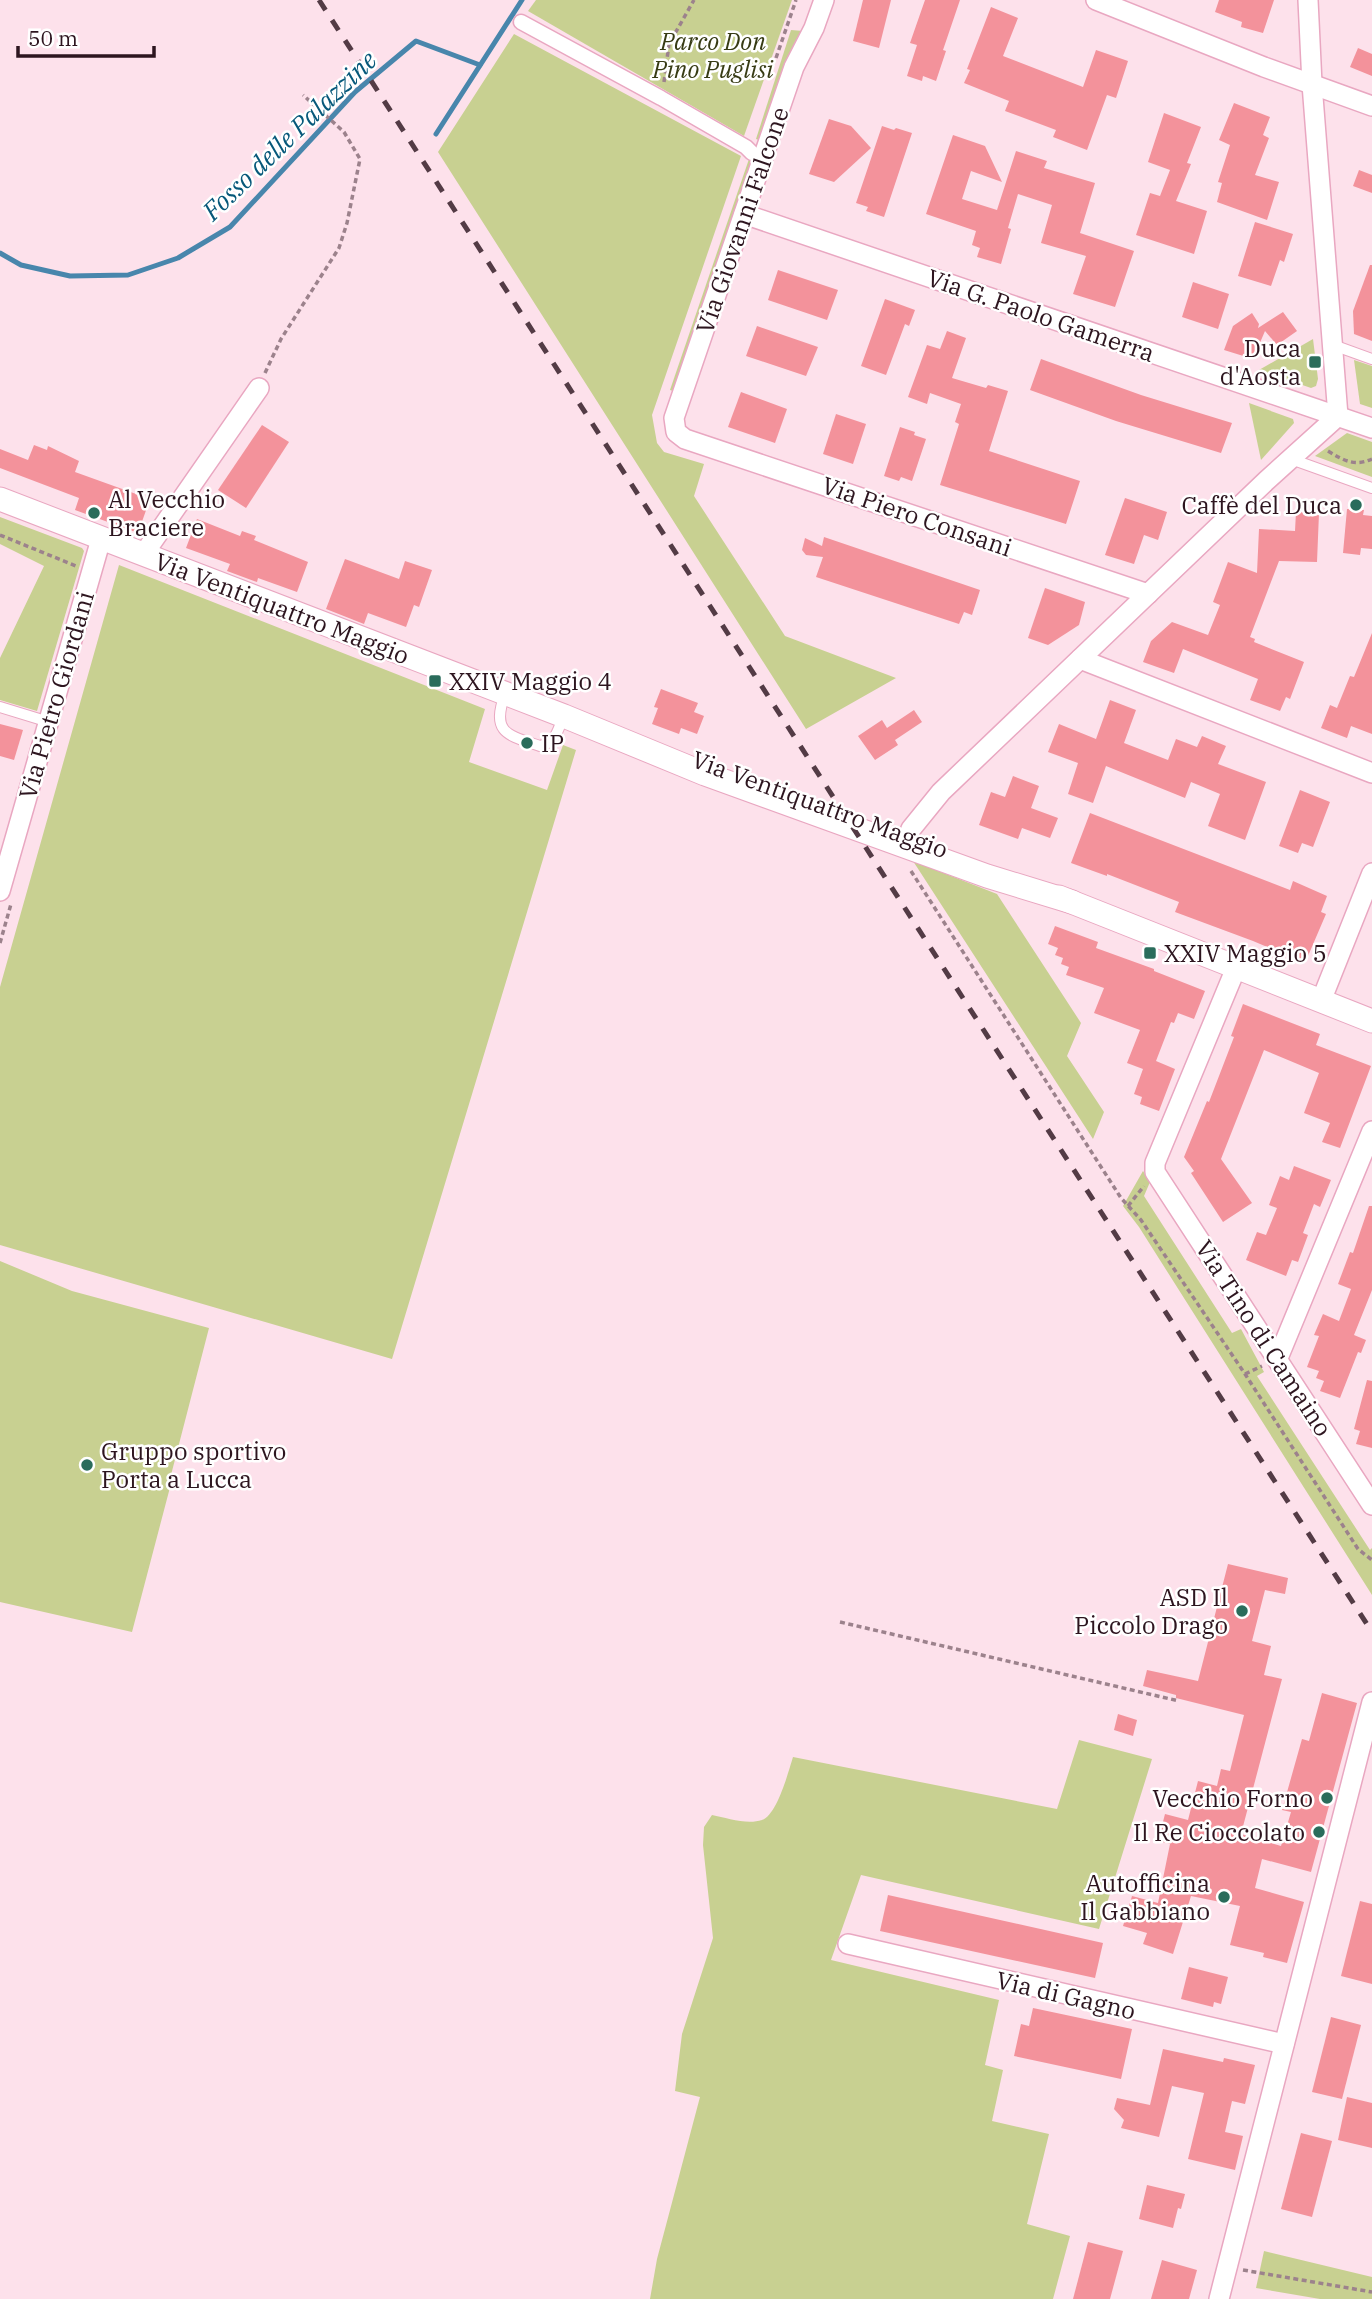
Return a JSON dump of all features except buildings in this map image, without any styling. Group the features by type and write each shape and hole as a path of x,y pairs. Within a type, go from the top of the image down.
{"street":[{"name":"Via Giovanni Falcone","path":"685,439 676,432 674,418 794,67 814,28 824,0"},
{"path":"1096,0 1372,106"},
{"path":"907,841 921,815 941,792 1290,458 1338,416 1308,0"},
{"path":"522,23 661,98 752,153"},
{"name":"Via G. Paolo Gamerra","path":"744,214 1372,428"},
{"path":"143,555 259,388"},
{"name":"Via Piero Consani","path":"685,439 1148,594"},
{"name":"Via Ventiquattro Maggio","path":"0,499 564,716 705,774 907,841 993,866 1072,902 1372,1021"},
{"name":"Via Pietro Giordani","path":"0,891 3,866 49,722 101,539"},
{"path":"1080,659 1372,773"},
{"path":"1321,1001 1372,873"},
{"name":"Via Tino di Camaino","path":"1236,968 1155,1163 1155,1172 1372,1505"},
{"path":"1278,1358 1372,1131"},
{"path":"1219,2299 1284,2044 1365,1760 1372,1702"},
{"name":"Via di Gagno","path":"848,1944 1284,2044"}],"lane":[{"path":"1333,345 1372,359"},
{"path":"1290,458 1372,488"},
{"path":"506,694 499,714 501,727 509,735 540,746 545,745 554,738 564,716"},
{"path":"0,707 49,722"}],"path":[{"path":"661,98 668,44 694,0"},
{"path":"259,388 281,339 339,248 360,159 344,132 303,95"},
{"path":"1312,438 1349,463 1362,463 1372,459"},
{"path":"0,535 82,569"},
{"path":"911,871 1121,1198 1148,1231 1358,1549 1372,1560"},
{"path":"840,1622 1179,1702"},
{"path":"1227,2267 1372,2292"}],"green space":[{"name":"Parco Don Pino Puglisi","path":"536,0 792,0 744,136 528,11"},
{"path":"791,30 803,31 762,141 756,139"},
{"path":"514,34 741,156 652,415 657,443 664,452 704,464 694,496 785,636 896,678 806,729 438,152"},
{"path":"749,159 754,162 676,392 670,390"},
{"path":"1313,339 1318,379 1316,386 1311,388 1259,370"},
{"path":"1354,360 1372,366 1372,408 1360,404"},
{"path":"1249,403 1293,419 1294,423 1261,460"},
{"path":"1347,433 1372,442 1372,477 1315,456"},
{"path":"0,517 84,551 37,711 0,700 0,658 44,566 0,544"},
{"path":"119,565 485,709 469,762 547,790 563,745 576,750 392,1359 0,1245 0,987"},
{"path":"913,861 997,894 1081,1023 1067,1056 1104,1112 1093,1139"},
{"path":"1143,1171 1150,1182 1144,1196 1232,1333 1241,1329 1264,1372 1257,1376 1370,1550 1372,1548 1372,1595 1139,1227 1123,1206"},
{"name":"Gruppo sportivo Porta a Lucca","path":"0,1261 72,1291 209,1328 132,1632 0,1602"},
{"path":"1079,1740 1152,1759 1099,1929 861,1875 831,1960 999,2000 985,2065 1003,2070 992,2121 1049,2134 1027,2224 1070,2236 1053,2299 650,2299 657,2259 700,2097 675,2091 682,2034 713,1938 703,1845 704,1827 712,1815 750,1822 767,1817 781,1793 793,1757 1057,1809"},
{"path":"1264,2251 1372,2277 1372,2299 1320,2299 1256,2288"}],"waterway":[{"name":"Fosso delle Palazzine","path":"436,134 522,0"},
{"name":"Fosso delle Palazzine","path":"0,253 21,265 70,276 128,275 178,258 230,227 355,92 416,41 480,65"}],"railway":[{"path":"319,0 1372,1632"}],"place":[{"name":"Duca d'Aosta","path":"1315,362"},
{"name":"Caffè del Duca","path":"1356,505"},
{"name":"Al Vecchio Braciere","path":"94,513"},
{"name":"XXIV Maggio 4","path":"435,681"},
{"name":"IP","path":"527,743"},
{"name":"XXIV Maggio 5","path":"1150,953"},
{"name":"Gruppo sportivo Porta a Lucca","path":"87,1465"},
{"name":"ASD Il Piccolo Drago","path":"1242,1611"},
{"name":"Vecchio Forno","path":"1327,1798"},
{"name":"Il Re Cioccolato","path":"1319,1832"},
{"name":"Autofficina Il Gabbiano","path":"1224,1897"}]}
